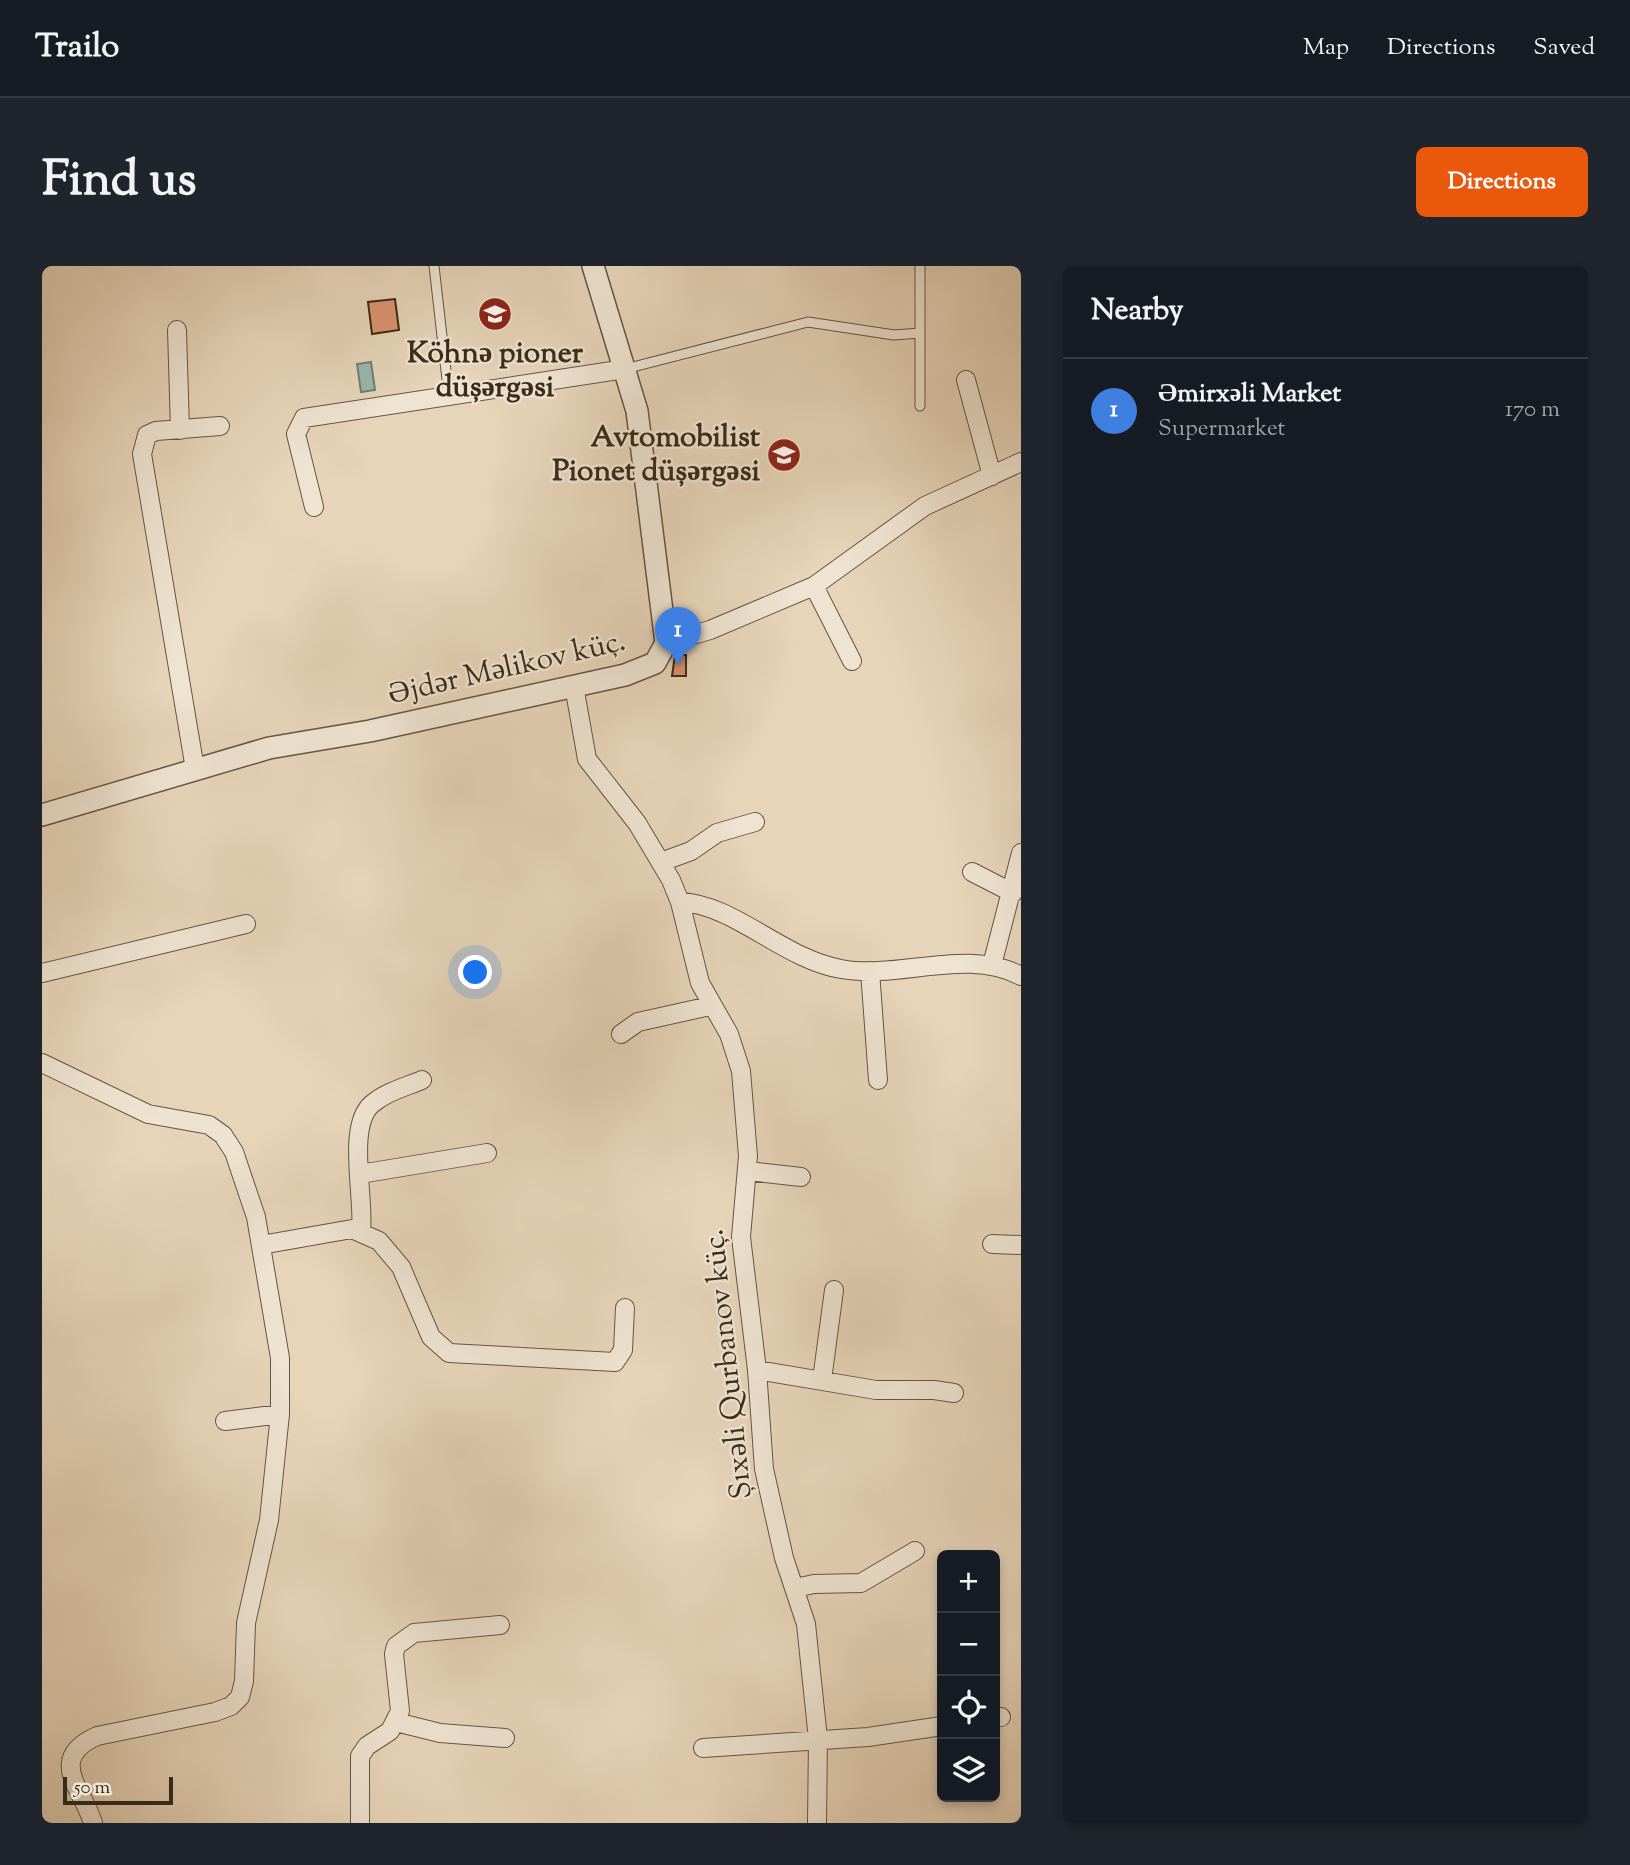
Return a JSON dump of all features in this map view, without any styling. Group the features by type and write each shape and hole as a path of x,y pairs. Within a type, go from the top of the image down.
{"street":[{"path":"593,266 637,411 666,643"},
{"path":"177,330 180,430"},
{"path":"314,507 296,434 304,418 450,398 625,369"},
{"path":"965,380 992,476"},
{"path":"195,769 142,454 147,435 220,426"},
{"name":"Əjdər Məlikov küç.","path":"42,814 269,748 370,731 643,670 655,663 666,643 710,630 814,586 925,506 1021,462"},
{"path":"814,586 852,661"},
{"name":"Şıxəli Qurbanov küç.","path":"574,686 587,759 637,823 661,862 680,902 700,983 710,1006 736,1049 746,1122 748,1171 741,1237 757,1370 766,1481 772,1515 808,1635 818,1739 817,1823"},
{"path":"661,862 691,851 717,833 755,822"},
{"path":"992,965 1013,893 1021,853"},
{"path":"972,872 1013,893"},
{"path":"680,902 708,906 796,956 823,966 870,971 992,965 1021,976"},
{"path":"42,973 246,924"},
{"path":"870,971 878,1080"},
{"path":"621,1034 638,1022 710,1006"},
{"path":"42,1063 148,1114 194,1120 223,1135 234,1152 247,1184 261,1245 280,1358 280,1414 269,1520 246,1623 240,1697 232,1706 215,1712 97,1736 83,1742 74,1751 70,1767 72,1779 89,1809 93,1823"},
{"path":"361,1232 360,1130 366,1111 385,1096 422,1080"},
{"path":"360,1174 487,1153"},
{"path":"748,1171 802,1177"},
{"path":"261,1245 337,1230 361,1232 394,1255 431,1337 449,1353 615,1362 623,1350 625,1308"},
{"path":"992,1244 1021,1245"},
{"path":"822,1380 834,1290"},
{"path":"757,1370 876,1390 934,1390 954,1393"},
{"path":"225,1421 280,1414"},
{"path":"795,1588 814,1584 861,1583 915,1551"},
{"path":"360,1823 360,1756 367,1746 390,1731 396,1723 401,1697 394,1654 396,1646 414,1633 500,1625"},
{"path":"396,1723 440,1733 505,1738"},
{"path":"703,1748 868,1737 937,1727"}],"lane":[{"path":"434,266 450,398"},
{"path":"920,266 920,406"},
{"path":"625,369 808,322 894,335 920,332"}],"water":[{"path":"371,362 375,390 361,392 357,364"}],"building":[{"path":"395,299 399,330 372,334 368,302"},
{"path":"675,655 686,655 686,676 672,676"}],"place":[{"name":"Köhnə pioner düşərgəsi","path":"495,314"},
{"name":"Avtomobilist Pionet düşərgəsi","path":"784,455"},
{"name":"Əmirxəli Market","path":"678,665"}]}
